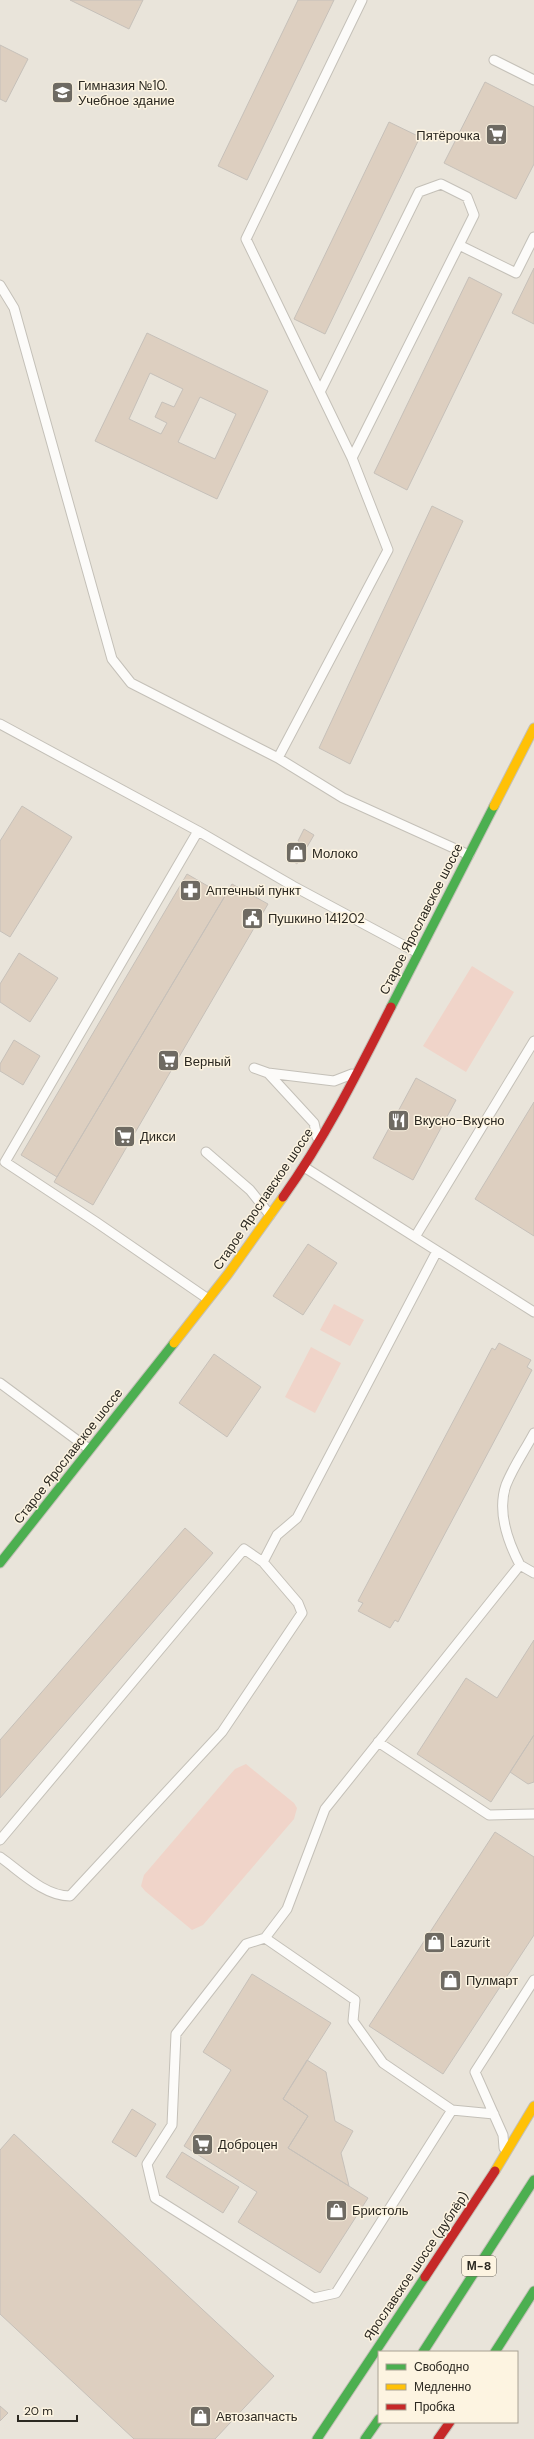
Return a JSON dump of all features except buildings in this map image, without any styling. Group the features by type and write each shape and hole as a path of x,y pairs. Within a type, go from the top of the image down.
{"main road":[{"name":"Старое Ярославское шоссе","path":"0,1563 208,1299 304,1167 358,1073 534,728"},
{"name":"Ярославское шоссе (дублёр)","path":"317,2439 504,2158 534,2106"},
{"name":"М-8","path":"424,2351 534,2180"},
{"path":"496,2351 534,2291"},
{"path":"365,2439 378,2420"},
{"path":"438,2439 449,2423"}],"lane":[{"path":"278,758 388,550 352,458 246,239 362,0"},
{"path":"494,60 534,80"},
{"path":"320,392 419,192 440,184 467,197 474,215 352,458"},
{"path":"459,244 516,273 534,237"},
{"path":"0,285 14,308 112,659 131,683 278,758 343,798 469,855"},
{"path":"0,724 198,831 293,886 418,953"},
{"path":"198,831 5,1162 208,1299"},
{"path":"414,1237 534,1041"},
{"path":"254,1068 268,1073 334,1081 358,1073"},
{"path":"268,1073 314,1123 318,1143"},
{"path":"206,1152 250,1190 270,1215"},
{"path":"304,1167 534,1312"},
{"path":"262,1562 277,1535 297,1518 437,1251"},
{"path":"0,1383 90,1449"},
{"path":"534,1433 506,1486 504,1504 508,1542 520,1565 534,1573"},
{"path":"0,1840 244,1549 262,1562 298,1603 302,1613 222,1732 70,1896 59,1896 47,1890 0,1857"},
{"path":"452,2110 336,2293 314,2298 154,2198 147,2164 172,2125 176,2034 246,1944 265,1938 286,1909 325,1809 520,1565"},
{"path":"378,1742 489,1815 534,1814"},
{"path":"265,1938 355,2000 353,2021 383,2063 452,2110 494,2114"},
{"path":"504,2158 503,2135 475,2072 534,1980"}],"shaded area":[{"path":"472,966 514,992 466,1072 423,1046"},
{"path":"334,1304 364,1320 350,1346 320,1330"},
{"path":"311,1347 341,1363 315,1413 285,1397"},
{"path":"246,1764 294,1803 297,1808 294,1819 203,1925 192,1930 145,1891 141,1886 144,1875 235,1769"}],"traffic: fast":[{"path":"391,1007 494,806"},
{"path":"0,1563 174,1343"},
{"path":"424,2351 534,2180"},
{"path":"317,2439 425,2277"},
{"path":"496,2351 534,2291"},
{"path":"365,2439 378,2420"}],"traffic: slow":[{"path":"494,806 534,728"},
{"path":"174,1343 228,1274 283,1197"},
{"path":"495,2171 534,2106"}],"traffic: jam":[{"path":"283,1197 327,1128 391,1007"},
{"path":"425,2277 495,2171"},
{"path":"438,2439 449,2423"}],"place":[{"name":"Гимназия №10. Учебное здание","path":"63,92"},
{"name":"Пятёрочка","path":"496,135"},
{"name":"Молоко","path":"297,853"},
{"name":"Аптечный пункт","path":"191,890"},
{"name":"Пушкино 141202","path":"252,918"},
{"name":"Верный","path":"168,1061"},
{"name":"Вкусно-Вкусно","path":"399,1120"},
{"name":"Дикси","path":"124,1136"},
{"name":"Lazurit","path":"434,1942"},
{"name":"Пулмарт","path":"451,1980"},
{"name":"Доброцен","path":"202,2144"},
{"name":"Бристоль","path":"336,2210"},
{"name":"Автозапчасть","path":"200,2416"}]}
